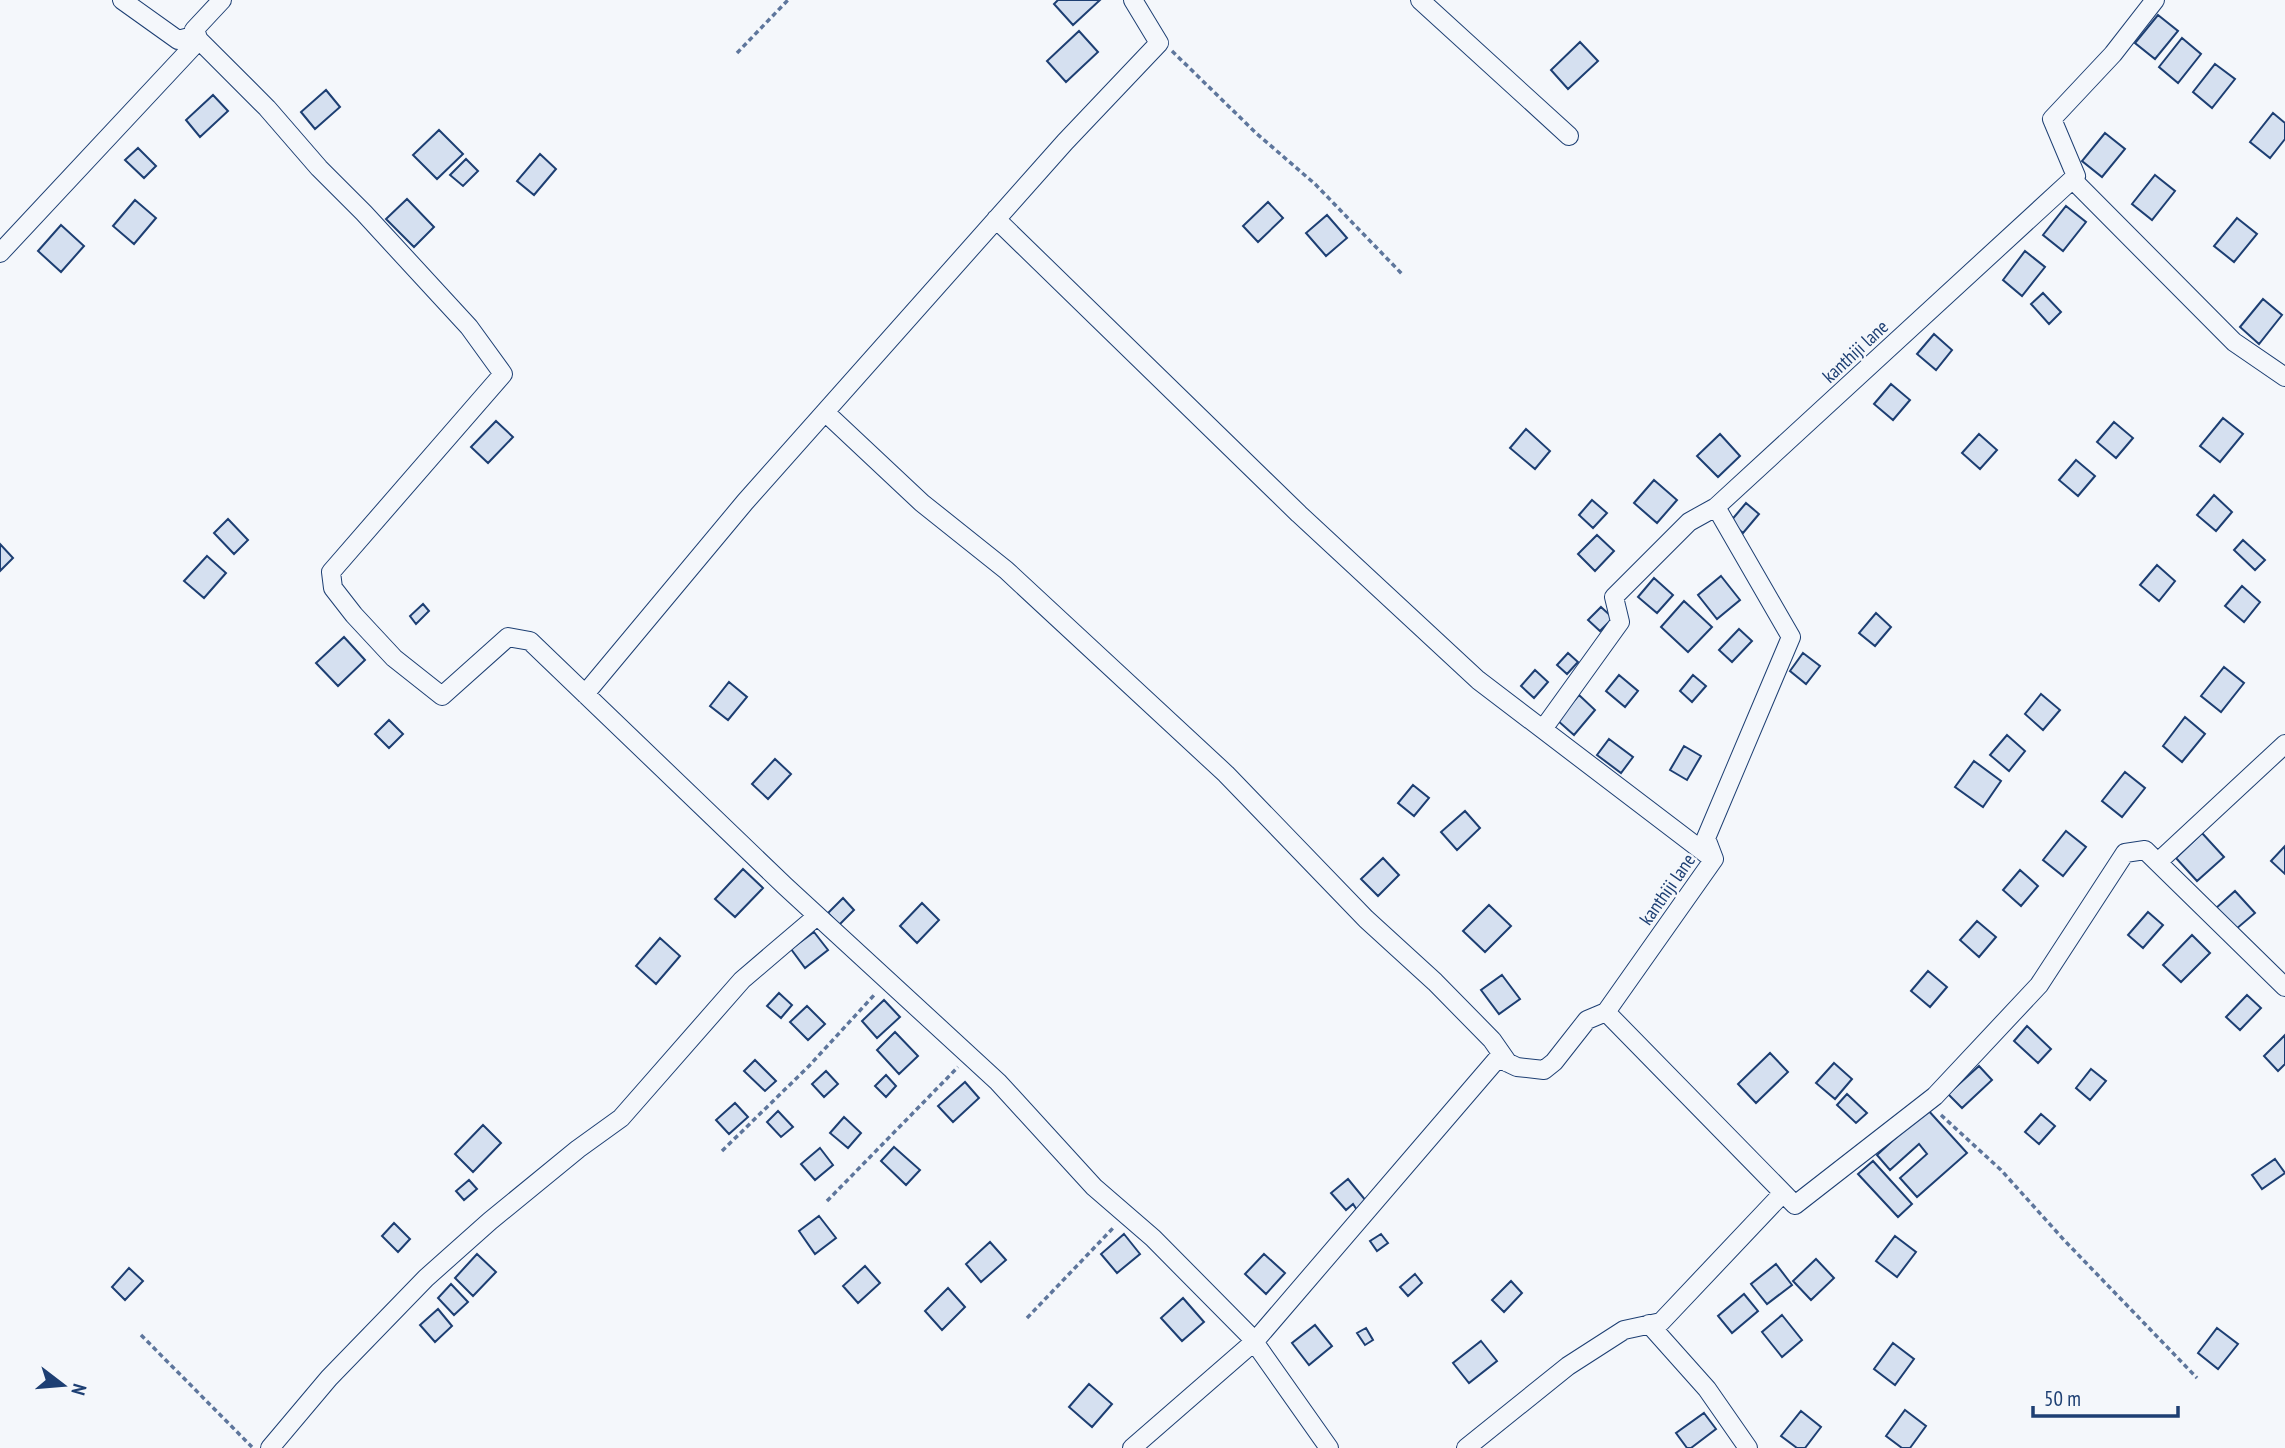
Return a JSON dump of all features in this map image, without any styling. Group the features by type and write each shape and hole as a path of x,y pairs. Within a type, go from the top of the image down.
{"street":[{"path":"122,0 178,40 198,38"},
{"path":"222,0 194,30 198,38 267,108 319,168 469,327 503,374 331,572 333,588 394,658 442,696 508,637 530,641 817,916 998,1082 1094,1186 1153,1238 1255,1341 1329,1448"},
{"path":"585,694 745,502 1065,142 1159,43 1133,0"},
{"path":"1420,0 1569,136"},
{"path":"2155,0 2113,54 2052,119 2076,176 2072,179 2234,342 2285,377"},
{"path":"0,253 198,38"},
{"name":"kanthiji lane","path":"1508,1063 1517,1067 1544,1070 1555,1062 1587,1020 1606,1012 1714,859 1706,838 1791,637 1716,507 2072,179"},
{"path":"996,219 1299,514 1478,680 1714,859"},
{"path":"825,412 922,503 1006,570 1226,774 1366,919 1435,982 1492,1040 1508,1063"},
{"path":"1543,729 1620,622 1614,597 1689,522 1716,507"},
{"path":"2158,862 2285,744"},
{"path":"1606,1012 1795,1205 1927,1102 2039,985 2125,853 2145,849 2285,987"},
{"path":"270,1448 329,1378 426,1278 499,1213 621,1118 741,980 817,916"},
{"path":"1132,1448 1255,1341 1498,1058 1508,1063"},
{"path":"1466,1448 1568,1367 1624,1330 1661,1322 1783,1193"},
{"path":"1649,1324 1707,1390 1748,1448"}],"path":[{"path":"737,53 788,0"},
{"path":"1159,43 1166,45 1256,133 1315,184 1402,274"},
{"path":"722,1151 809,1066 887,981"},
{"path":"827,1200 969,1055"},
{"path":"1927,1102 2001,1170 2064,1240 2197,1378"},
{"path":"1027,1318 1126,1214"},
{"path":"141,1335 253,1448"}],"building":[{"path":"1058,0 1100,0 1073,25 1054,4"},
{"path":"2158,15 2178,31 2155,59 2135,43"},
{"path":"1079,31 1098,52 1066,82 1047,61"},
{"path":"2182,38 2201,54 2178,83 2159,67"},
{"path":"1580,42 1598,61 1568,89 1551,70"},
{"path":"2215,64 2235,79 2212,108 2193,92"},
{"path":"326,90 340,107 315,129 301,112"},
{"path":"213,95 228,111 200,137 186,120"},
{"path":"2273,113 2285,123 2285,139 2270,158 2250,142"},
{"path":"439,130 463,154 437,179 413,155"},
{"path":"2105,133 2125,149 2102,177 2082,161"},
{"path":"138,148 156,166 144,178 125,160"},
{"path":"540,154 556,169 534,195 517,181"},
{"path":"466,159 478,171 463,186 450,175"},
{"path":"2155,175 2175,191 2152,220 2132,204"},
{"path":"407,199 434,227 414,247 386,219"},
{"path":"135,200 156,218 134,244 113,226"},
{"path":"1268,202 1283,218 1258,242 1243,226"},
{"path":"2066,206 2086,222 2063,251 2043,235"},
{"path":"1327,215 1347,238 1326,256 1306,233"},
{"path":"2237,218 2257,234 2234,262 2214,246"},
{"path":"61,225 84,246 61,272 38,251"},
{"path":"2025,251 2045,267 2022,296 2003,280"},
{"path":"2043,293 2061,312 2049,324 2031,304"},
{"path":"2263,299 2282,315 2259,344 2240,327"},
{"path":"1934,334 1952,350 1936,370 1917,354"},
{"path":"1891,384 1910,400 1893,420 1874,404"},
{"path":"2223,418 2243,434 2220,462 2200,446"},
{"path":"496,421 513,437 488,463 471,447"},
{"path":"2114,422 2133,438 2116,458 2097,442"},
{"path":"1526,429 1550,451 1535,469 1510,448"},
{"path":"1720,434 1740,456 1718,477 1697,456"},
{"path":"1979,434 1997,450 1980,469 1962,453"},
{"path":"2076,460 2095,476 2078,496 2059,480"},
{"path":"1654,480 1677,500 1657,523 1634,503"},
{"path":"2214,495 2232,512 2216,531 2197,515"},
{"path":"1592,500 1607,513 1593,528 1579,515"},
{"path":"1746,503 1759,514 1743,533 1730,522"},
{"path":"228,519 248,540 234,554 214,533"},
{"path":"1597,535 1614,551 1595,571 1578,554"},
{"path":"2243,540 2265,560 2255,570 2234,550"},
{"path":"0,544 13,558 0,571"},
{"path":"207,556 226,573 204,598 184,581"},
{"path":"2157,565 2175,581 2159,601 2140,585"},
{"path":"1721,576 1740,600 1717,619 1698,595"},
{"path":"1654,578 1673,595 1657,613 1638,597"},
{"path":"2242,586 2260,602 2244,622 2225,606"},
{"path":"1684,601 1712,627 1688,652 1661,627"},
{"path":"423,604 429,611 416,624 410,616"},
{"path":"1601,607 1613,618 1600,631 1588,620"},
{"path":"1876,613 1891,627 1875,646 1859,633"},
{"path":"1739,629 1752,641 1732,662 1719,650"},
{"path":"344,637 365,660 338,686 316,663"},
{"path":"1568,653 1578,662 1567,674 1557,665"},
{"path":"1803,653 1820,666 1806,684 1790,671"},
{"path":"2224,667 2244,683 2221,712 2201,696"},
{"path":"1535,670 1548,682 1534,698 1521,686"},
{"path":"1619,675 1638,691 1625,707 1606,691"},
{"path":"1693,675 1706,686 1692,702 1680,691"},
{"path":"729,682 747,697 728,720 710,706"},
{"path":"2041,694 2060,710 2043,730 2025,714"},
{"path":"1579,695 1595,710 1574,735 1557,720"},
{"path":"2185,717 2205,734 2182,762 2163,746"},
{"path":"389,720 403,734 389,748 375,734"},
{"path":"2007,735 2025,751 2009,771 1990,755"},
{"path":"1609,739 1633,757 1621,773 1597,755"},
{"path":"1684,746 1701,756 1687,780 1670,770"},
{"path":"775,759 791,774 768,799 752,784"},
{"path":"1974,761 2001,781 1983,807 1955,787"},
{"path":"2125,772 2145,788 2122,817 2102,801"},
{"path":"1413,785 1429,798 1414,816 1398,803"},
{"path":"1465,811 1480,828 1457,850 1441,832"},
{"path":"2066,831 2086,847 2063,876 2043,860"},
{"path":"2202,833 2224,857 2197,881 2176,858"},
{"path":"2285,846 2285,874 2271,861"},
{"path":"1383,858 1399,875 1378,896 1361,879"},
{"path":"743,869 763,888 735,917 715,899"},
{"path":"2020,870 2038,886 2021,906 2003,890"},
{"path":"2235,891 2255,913 2235,930 2215,909"},
{"path":"843,898 854,910 839,925 828,913"},
{"path":"922,903 939,920 917,943 900,926"},
{"path":"1489,905 1511,926 1485,952 1463,931"},
{"path":"2148,912 2163,925 2143,948 2128,935"},
{"path":"1977,921 1996,937 1979,957 1960,940"},
{"path":"814,932 828,950 805,968 791,949"},
{"path":"2192,935 2210,953 2181,982 2163,965"},
{"path":"660,938 680,956 656,984 636,966"},
{"path":"1928,971 1947,987 1930,1007 1911,991"},
{"path":"1502,975 1520,999 1499,1014 1481,990"},
{"path":"779,993 792,1005 781,1018 767,1006"},
{"path":"2247,995 2261,1008 2240,1030 2226,1017"},
{"path":"884,1000 900,1017 877,1038 862,1021"},
{"path":"807,1006 825,1024 808,1040 790,1022"},
{"path":"2027,1026 2051,1049 2038,1063 2014,1041"},
{"path":"895,1032 918,1056 899,1074 877,1050"},
{"path":"2285,1035 2285,1064 2278,1071 2264,1056"},
{"path":"1770,1053 1788,1072 1756,1103 1738,1084"},
{"path":"755,1060 776,1081 765,1091 744,1071"},
{"path":"1834,1063 1852,1079 1835,1099 1816,1083"},
{"path":"1979,1066 1992,1080 1962,1108 1948,1094"},
{"path":"2091,1069 2106,1081 2090,1100 2076,1088"},
{"path":"826,1071 838,1084 824,1097 812,1084"},
{"path":"886,1075 896,1086 886,1097 875,1086"},
{"path":"965,1082 979,1098 953,1122 938,1106"},
{"path":"1847,1094 1867,1113 1856,1123 1837,1105"},
{"path":"735,1103 748,1117 729,1134 716,1120"},
{"path":"1927,1109 1967,1153 1917,1197 1900,1178 1927,1154 1919,1144 1890,1170 1877,1155"},
{"path":"778,1111 793,1127 781,1137 767,1122"},
{"path":"2041,1114 2055,1126 2039,1144 2025,1132"},
{"path":"844,1117 861,1133 848,1148 830,1133"},
{"path":"483,1125 501,1143 473,1172 455,1154"},
{"path":"894,1147 920,1170 906,1185 881,1161"},
{"path":"820,1148 833,1165 815,1180 801,1164"},
{"path":"2275,1159 2285,1173 2262,1189 2252,1175"},
{"path":"1873,1161 1912,1204 1898,1217 1858,1174"},
{"path":"1348,1179 1367,1202 1357,1210 1353,1204 1346,1210 1331,1193"},
{"path":"469,1180 477,1189 464,1200 456,1191"},
{"path":"819,1216 836,1238 815,1254 799,1231"},
{"path":"394,1223 410,1239 398,1252 382,1236"},
{"path":"1124,1234 1140,1254 1117,1273 1101,1254"},
{"path":"1381,1234 1388,1243 1377,1251 1370,1241"},
{"path":"1895,1236 1916,1252 1897,1277 1876,1261"},
{"path":"990,1242 1006,1260 981,1282 966,1264"},
{"path":"477,1254 496,1272 473,1296 455,1278"},
{"path":"1264,1254 1285,1273 1266,1294 1245,1274"},
{"path":"1816,1259 1834,1278 1811,1300 1793,1281"},
{"path":"1776,1264 1792,1285 1767,1304 1751,1284"},
{"path":"865,1266 880,1283 858,1303 843,1286"},
{"path":"129,1268 143,1281 125,1300 112,1287"},
{"path":"1415,1274 1422,1283 1408,1296 1400,1287"},
{"path":"1511,1281 1522,1293 1504,1312 1492,1300"},
{"path":"451,1284 468,1302 454,1315 438,1298"},
{"path":"948,1288 965,1307 942,1330 925,1311"},
{"path":"1744,1294 1758,1311 1732,1333 1718,1316"},
{"path":"1183,1298 1204,1322 1182,1341 1161,1318"},
{"path":"438,1309 452,1326 435,1342 420,1325"},
{"path":"1782,1315 1802,1340 1782,1357 1762,1332"},
{"path":"1315,1325 1332,1346 1309,1365 1292,1343"},
{"path":"1366,1328 1373,1340 1365,1345 1357,1333"},
{"path":"2217,1328 2238,1344 2218,1369 2198,1353"},
{"path":"1481,1341 1497,1361 1469,1383 1453,1363"},
{"path":"1893,1343 1914,1359 1895,1385 1874,1369"},
{"path":"1089,1384 1112,1404 1092,1427 1069,1407"},
{"path":"1905,1410 1926,1426 1910,1448 1902,1448 1886,1436"},
{"path":"1801,1411 1821,1427 1805,1448 1797,1448 1781,1436"},
{"path":"1704,1413 1716,1429 1691,1448 1687,1448 1676,1433"}]}
